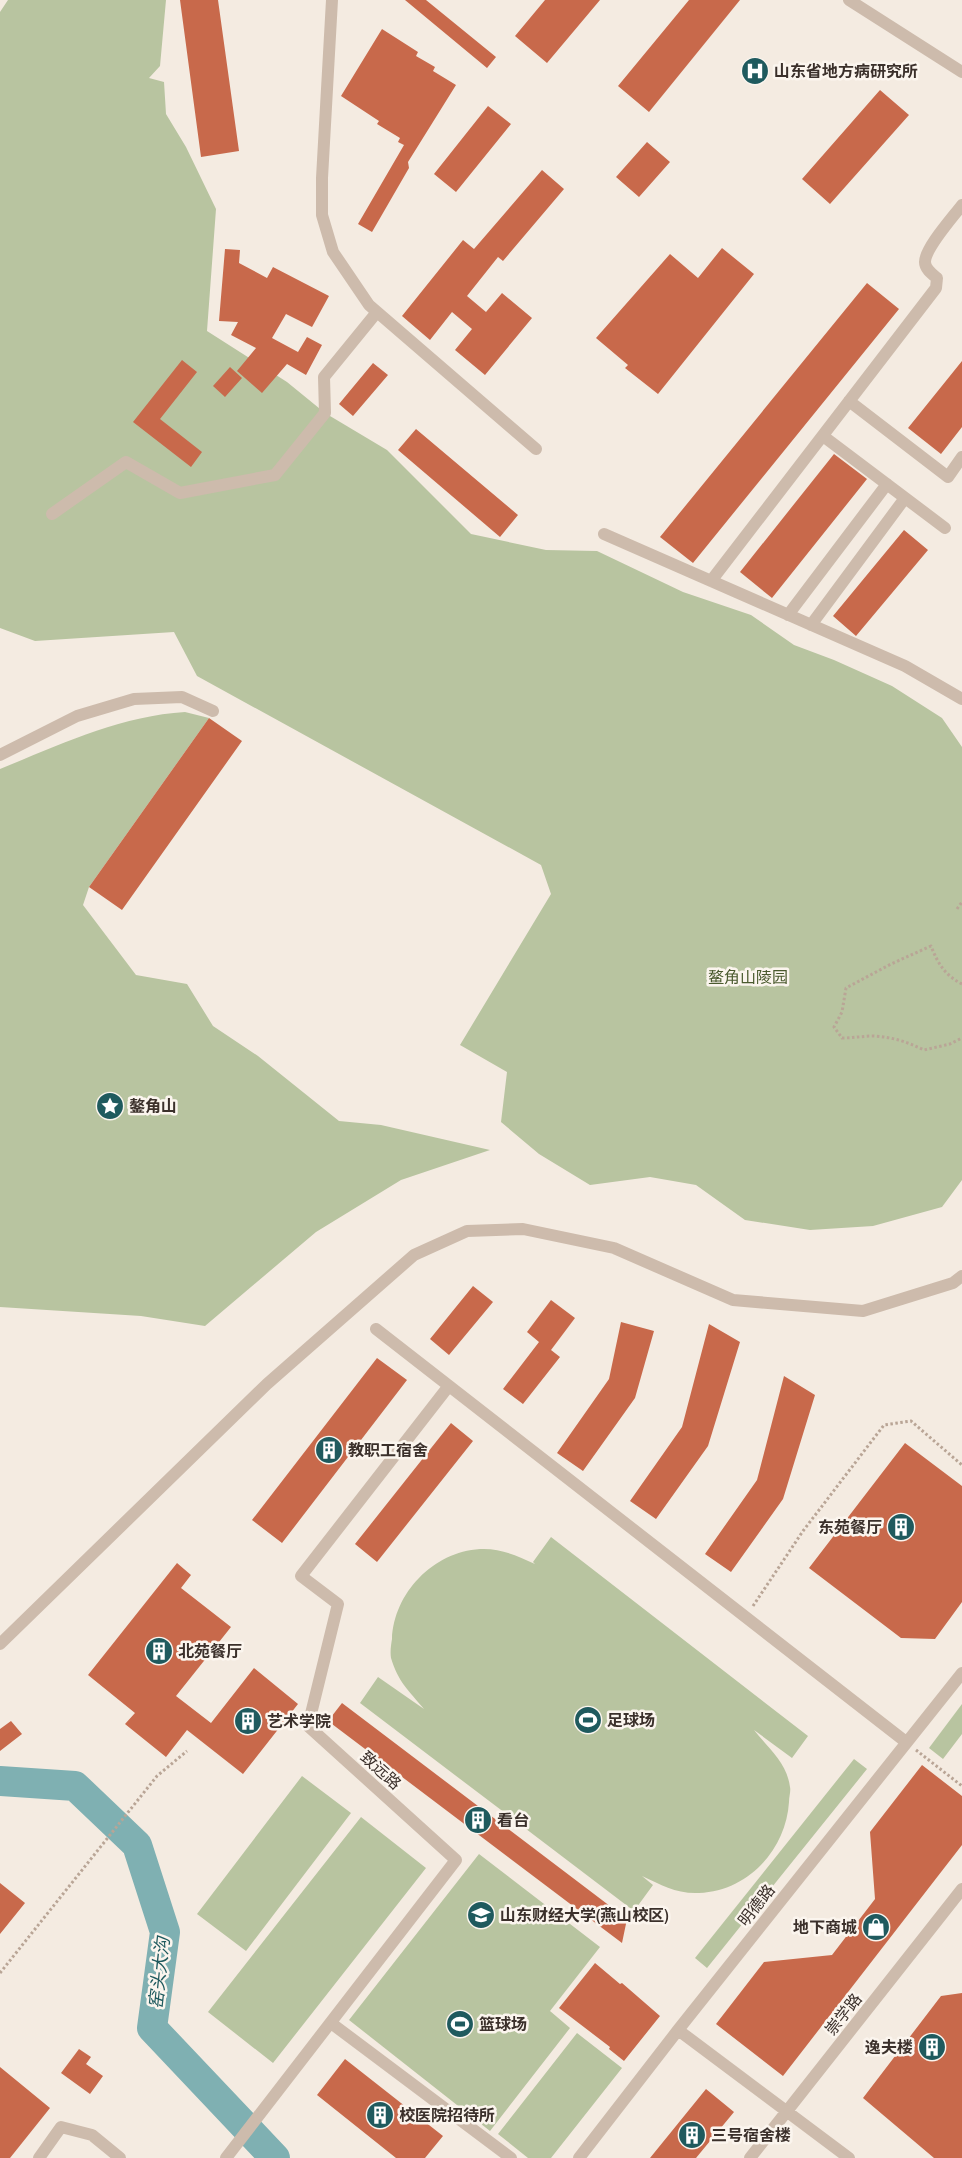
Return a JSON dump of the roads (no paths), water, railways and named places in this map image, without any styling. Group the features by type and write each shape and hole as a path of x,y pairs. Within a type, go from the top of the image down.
{"street":[{"path":"332,0 322,178 322,215 333,252 369,304 377,312 536,449"},
{"path":"849,0 962,72"},
{"path":"711,581 936,288 937,278 928,270 925,263 927,253 962,205"},
{"path":"52,514 126,462 180,493 275,474 325,413 324,377 377,312"},
{"path":"849,402 948,477 962,457"},
{"path":"823,436 945,528"},
{"path":"788,615 887,484"},
{"path":"811,625 905,498"},
{"path":"604,534 904,666 962,699"},
{"path":"0,755 76,716 134,699 182,696 212,711"},
{"path":"0,1644 267,1384 414,1255 467,1231 523,1229 614,1248 733,1300 863,1311 953,1283 962,1276"},
{"path":"376,1329 906,1742"},
{"name":"致远路","path":"226,2158 456,1860 308,1726 338,1604 301,1576 448,1387"},
{"name":"明德路","path":"579,2158 678,2030 962,1673"},
{"name":"崇学路","path":"750,2158 962,1889"},
{"path":"331,2023 511,2158"},
{"path":"678,2030 849,2158"},
{"path":"39,2158 61,2127 92,2135 120,2158"}],"waterway":[{"name":"窑头大沟","path":"0,1781 75,1786 137,1845 165,1932 152,2028 275,2158"}],"place":[{"name":"山东省地方病研究所","path":"755,71"},
{"name":"鏊角山","path":"110,1106"},
{"name":"教职工宿舍","path":"329,1450"},
{"name":"东苑餐厅","path":"901,1527"},
{"name":"北苑餐厅","path":"159,1651"},
{"name":"足球场","path":"588,1720"},
{"name":"艺术学院","path":"248,1721"},
{"name":"看台","path":"478,1820"},
{"name":"山东财经大学(燕山校区)","path":"481,1915"},
{"name":"地下商城","path":"876,1927"},
{"name":"篮球场","path":"460,2024"},
{"name":"逸夫楼","path":"932,2047"},
{"name":"校医院招待所","path":"380,2115"},
{"name":"三号宿舍楼","path":"692,2135"}],"park label":[{"name":"鳌角山陵园","path":"748,977"}]}
